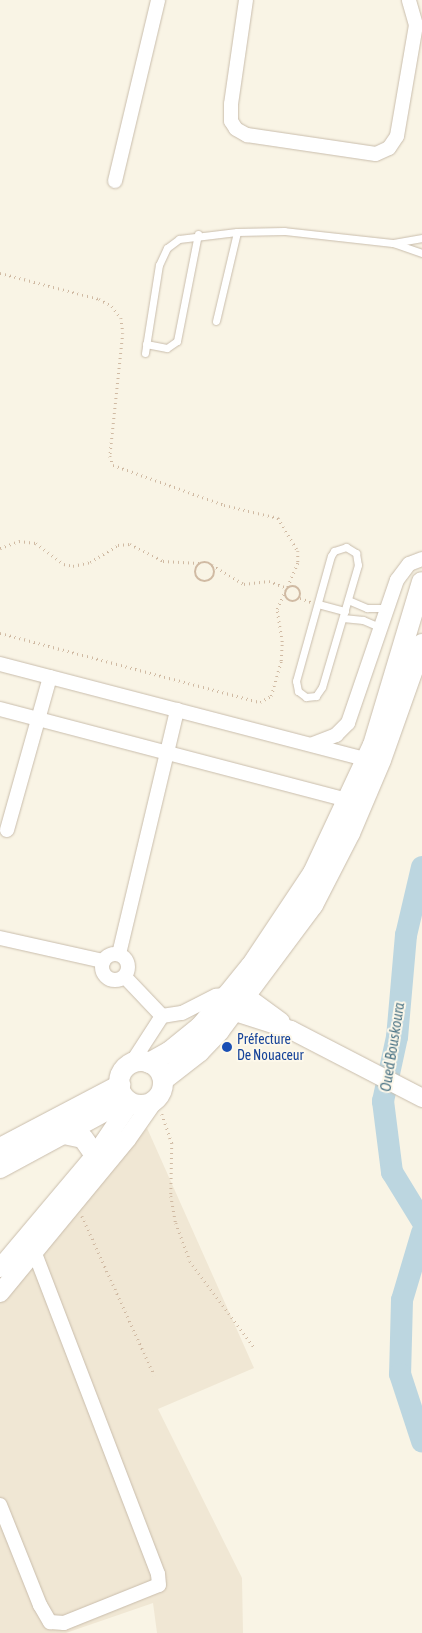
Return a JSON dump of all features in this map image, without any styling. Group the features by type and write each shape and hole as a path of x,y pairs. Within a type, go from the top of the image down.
{"main road":[{"path":"126,1096 122,1073 169,1052 237,1001 298,900 348,800 366,759 409,633 422,582"},
{"path":"126,1096 142,1105 154,1100 163,1080 203,1048 237,1001 313,905 330,874 381,760 422,644"},
{"path":"140,1064 163,1080"},
{"path":"0,1168 64,1134 126,1096"},
{"path":"0,1148 126,1096"},
{"path":"64,1134 83,1138 95,1155"}],"street":[{"path":"115,181 158,0"},
{"path":"246,0 230,104 231,121 236,129 247,135 376,154 389,148 397,136 419,21 409,0"},
{"path":"313,744 329,739 348,723 402,571 409,564 422,560"},
{"path":"0,664 366,759"},
{"path":"7,830 50,676"},
{"path":"0,709 348,800"},
{"path":"119,954 177,710"},
{"path":"0,938 103,961"},
{"path":"110,954 119,954 128,964 124,977 116,980 107,978 102,970 103,961 110,954"},
{"path":"124,977 162,1016"},
{"path":"162,1016 182,1013 216,996 237,1001 373,1070 422,1098"},
{"path":"140,1064 162,1016"},
{"path":"0,1268 95,1155 126,1096"},
{"path":"0,1293 128,1139 154,1100"},
{"path":"0,1505 40,1605 50,1622 64,1623 158,1584 158,1574 34,1251"}],"lane":[{"path":"145,353 160,258 172,243 198,234 284,231 393,243 422,253"},
{"path":"216,320 236,232"},
{"path":"146,344 166,348 177,341 198,234"},
{"path":"393,243 422,238"},
{"path":"346,547 356,553 358,559 348,600 320,692 312,698 302,695 296,682 331,556 339,548 346,547"},
{"path":"348,600 367,608 388,608"},
{"path":"318,604 382,628"}],"path":[{"path":"0,273 99,299 112,306 121,318 124,333 110,456 113,466 224,505 278,518 284,524 298,551 298,563 277,609 282,642 281,661 271,696 260,702 0,633"},
{"path":"0,548 19,542 36,543 64,564 73,566 90,562 118,545 130,544 169,562 212,565 244,584 269,581 286,589 298,588 301,595 298,601 287,601 286,589"},
{"path":"199,563 195,575 202,581 213,577 212,565"},
{"path":"154,1100 172,1143 171,1196 176,1224 190,1261 254,1347"},
{"path":"74,1202 88,1226 154,1375"}],"shaded area":[{"path":"147,1128 254,1368 158,1409 242,1578 243,1633 157,1633 153,1603 66,1633 0,1633 0,1301"}],"waterway":[{"name":"Oued Bouskoura","path":"422,867 406,935 397,1037 383,1101 392,1172 422,1221"},
{"name":"Oued Bouskoura","path":"422,1233 402,1300 400,1374 422,1441"}],"place":[{"name":"Préfecture De Nouaceur","path":"227,1047"}]}
